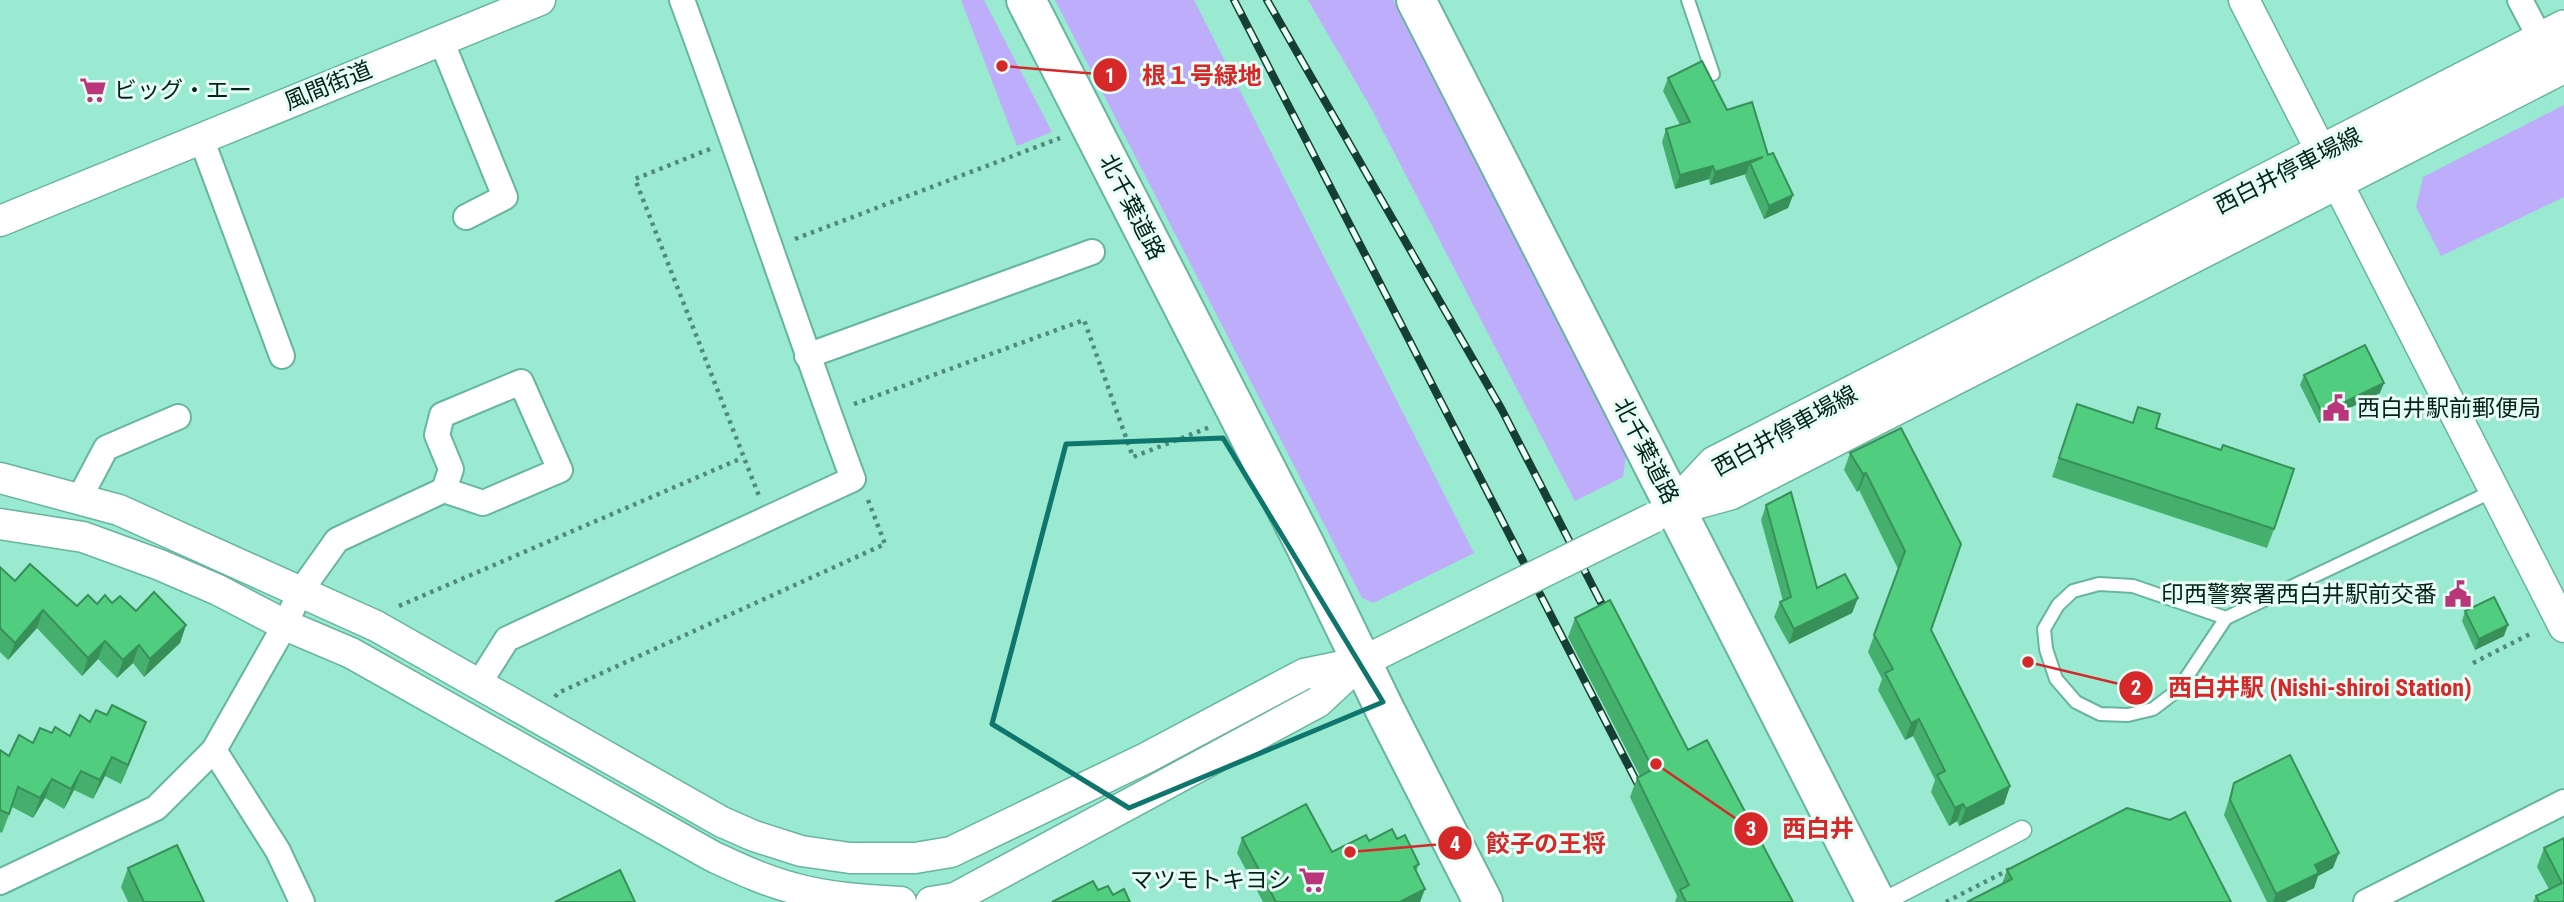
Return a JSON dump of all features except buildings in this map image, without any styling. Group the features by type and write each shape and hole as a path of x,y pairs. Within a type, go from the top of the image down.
{"highway":[{"name":"北千葉道路","path":"1026,0 1298,532 1373,656 1483,902"},
{"name":"北千葉道路","path":"1416,0 1664,513 1893,895"}],"main road":[{"name":"西白井停車場線","path":"2330,168 2552,34"},
{"name":"西白井停車場線","path":"1664,513 1715,464 2330,168 2564,65"}],"street":[{"name":"風間街道","path":"0,221 540,0"},
{"path":"478,685 507,639 853,479 807,356 734,139 682,0"},
{"path":"2244,0 2564,627"},
{"path":"2520,0 2552,34"},
{"path":"441,40 505,197 466,218"},
{"path":"201,138 282,356"},
{"path":"807,356 1092,252"},
{"path":"0,882 156,808 214,750 285,625 300,592 337,540 444,490 483,503 560,470 521,382 442,415 437,435 451,469 444,490"},
{"path":"79,499 106,448 178,417"},
{"path":"0,478 119,510 376,626 722,822 754,836 801,851 850,858 915,858 951,852 1146,758 1304,674 1373,656 1664,513"},
{"path":"0,524 83,537 218,590 285,625 351,653 743,871 793,888 854,899 901,902"},
{"path":"948,901 1318,702 1373,656"},
{"path":"214,750 278,851 302,902"},
{"path":"2366,902 2564,802"},
{"path":"1883,902 2022,830"},
{"path":"948,901 951,852"}],"lane":[{"path":"1688,0 1713,74"},
{"path":"2226,618 2133,586 2099,584 2073,591 2058,605 2044,629 2046,649 2056,678 2077,702 2100,714 2128,715 2153,709 2178,690 2226,618 2494,490"}],"path":[{"path":"771,248 1060,138"},
{"path":"734,139 635,179 742,458 768,518"},
{"path":"829,414 1084,320 1133,457 1211,426"},
{"path":"394,608 742,458"},
{"path":"552,700 558,693 885,544 866,496 853,479"},
{"path":"2473,663 2530,634"},
{"path":"1946,902 2016,865"}],"highlighted area":[{"path":"1223,438 1383,702 1129,808 992,724 1066,444"}],"shaded area":[{"path":"961,0 984,0 1052,132 1017,146"},
{"path":"1055,0 1194,0 1474,553 1373,603 1362,598"},
{"path":"1308,0 1393,0 1626,455 1623,477 1575,501 1371,108"},
{"path":"2564,105 2564,197 2441,256 2416,207 2423,177"}],"railway":[{"path":"1234,0 1644,796"},
{"path":"1267,0 1502,410 1611,622"}],"place":[{"name":"根１号緑地","path":"1002,66"},
{"name":"ビッグ・エー","path":"93,90"},
{"name":"西白井駅前郵便局","path":"2336,408"},
{"name":"印西警察署西白井駅前交番","path":"2458,594"},
{"name":"西白井駅 (Nishi-shiroi Station)","path":"2028,662"},
{"name":"西白井","path":"1656,764"},
{"name":"餃子の王将","path":"1350,852"},
{"name":"マツモトキヨシ","path":"1312,880"}]}
